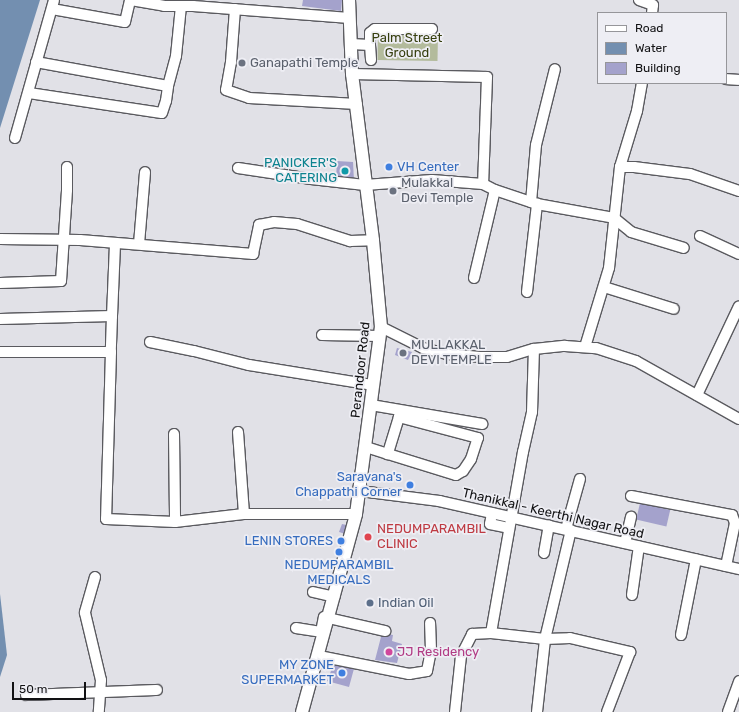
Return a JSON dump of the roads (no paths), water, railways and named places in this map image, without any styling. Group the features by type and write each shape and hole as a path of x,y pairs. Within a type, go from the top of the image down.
{"main road":[{"name":"Perandoor Road","path":"302,712 319,656 356,514 381,331 373,240 352,74 349,0"}],"street":[{"path":"15,138 53,5 125,22 131,0 181,6 350,18"},
{"path":"640,0 653,5 652,12"},
{"path":"29,92 162,113 176,56 181,6"},
{"path":"235,10 231,62 226,90 249,98 357,104"},
{"path":"371,60 370,33 375,29 432,29"},
{"path":"351,44 370,45"},
{"path":"36,62 168,86"},
{"path":"527,292 534,203 536,145 555,69"},
{"path":"352,74 487,77 483,184"},
{"path":"727,79 739,80"},
{"path":"585,347 610,268 620,167 637,111 642,84"},
{"path":"0,283 61,281 67,167"},
{"path":"620,167 634,167 690,174 739,191"},
{"path":"238,168 311,179 365,185 432,180 483,184 495,190 534,203 614,218 631,232 684,248"},
{"path":"140,244 145,172"},
{"path":"474,278 495,190"},
{"path":"0,239 64,240 140,244 253,254 259,225 274,222 297,224 350,241 373,240"},
{"path":"700,236 739,254"},
{"path":"115,243 106,519 175,522 244,514 356,514"},
{"path":"604,287 674,309"},
{"path":"697,395 739,306"},
{"path":"0,319 112,316"},
{"path":"322,335 381,331 423,348 447,354 480,357 507,357 534,349 565,346 585,347 636,361 739,419"},
{"path":"150,342 194,351 248,366 373,385"},
{"path":"491,633 523,452 532,412 534,349"},
{"path":"0,352 111,352"},
{"path":"371,404 482,424"},
{"path":"366,447 388,454 456,475 463,471 471,459 478,438 398,417 388,454"},
{"path":"238,432 244,514"},
{"path":"174,434 175,522"},
{"path":"537,712 544,639 580,479"},
{"name":"Thanikkal - Keerthi Nagar Road","path":"360,492 438,501 739,569"},
{"path":"631,496 732,515 735,523 726,566"},
{"path":"492,513 490,524 504,527"},
{"path":"625,543 631,517"},
{"path":"544,553 549,526"},
{"path":"632,595 639,546"},
{"path":"681,634 696,559"},
{"path":"95,577 85,613 98,660 101,680 99,712"},
{"path":"314,592 334,597"},
{"path":"296,628 321,632 324,617 385,631"},
{"path":"319,656 409,674 427,671 431,650 430,623"},
{"path":"455,712 461,656 472,634 491,633 544,639 570,638 630,652 607,712"},
{"path":"728,712 739,681"},
{"path":"26,695 157,690"}],"water":[{"path":"0,0 40,0 0,128"},
{"path":"0,594 7,655 0,677"}],"place":[{"name":"Ganapathi Temple","path":"242,63"},
{"name":"VH Center","path":"389,167"},
{"name":"PANICKER'S CATERING","path":"345,171"},
{"name":"Mulakkal Devi Temple","path":"393,191"},
{"name":"MULLAKKAL DEVI TEMPLE","path":"403,353"},
{"name":"Saravana's Chappathi Corner","path":"410,485"},
{"name":"NEDUMPARAMBIL CLINIC","path":"368,537"},
{"name":"LENIN STORES","path":"341,541"},
{"name":"NEDUMPARAMBIL MEDICALS","path":"339,552"},
{"name":"Indian Oil","path":"370,603"},
{"name":"JJ Residency","path":"389,652"},
{"name":"MY ZONE SUPERMARKET","path":"342,673"}],"park label":[{"name":"Palm Street Ground","path":"407,46"}]}
